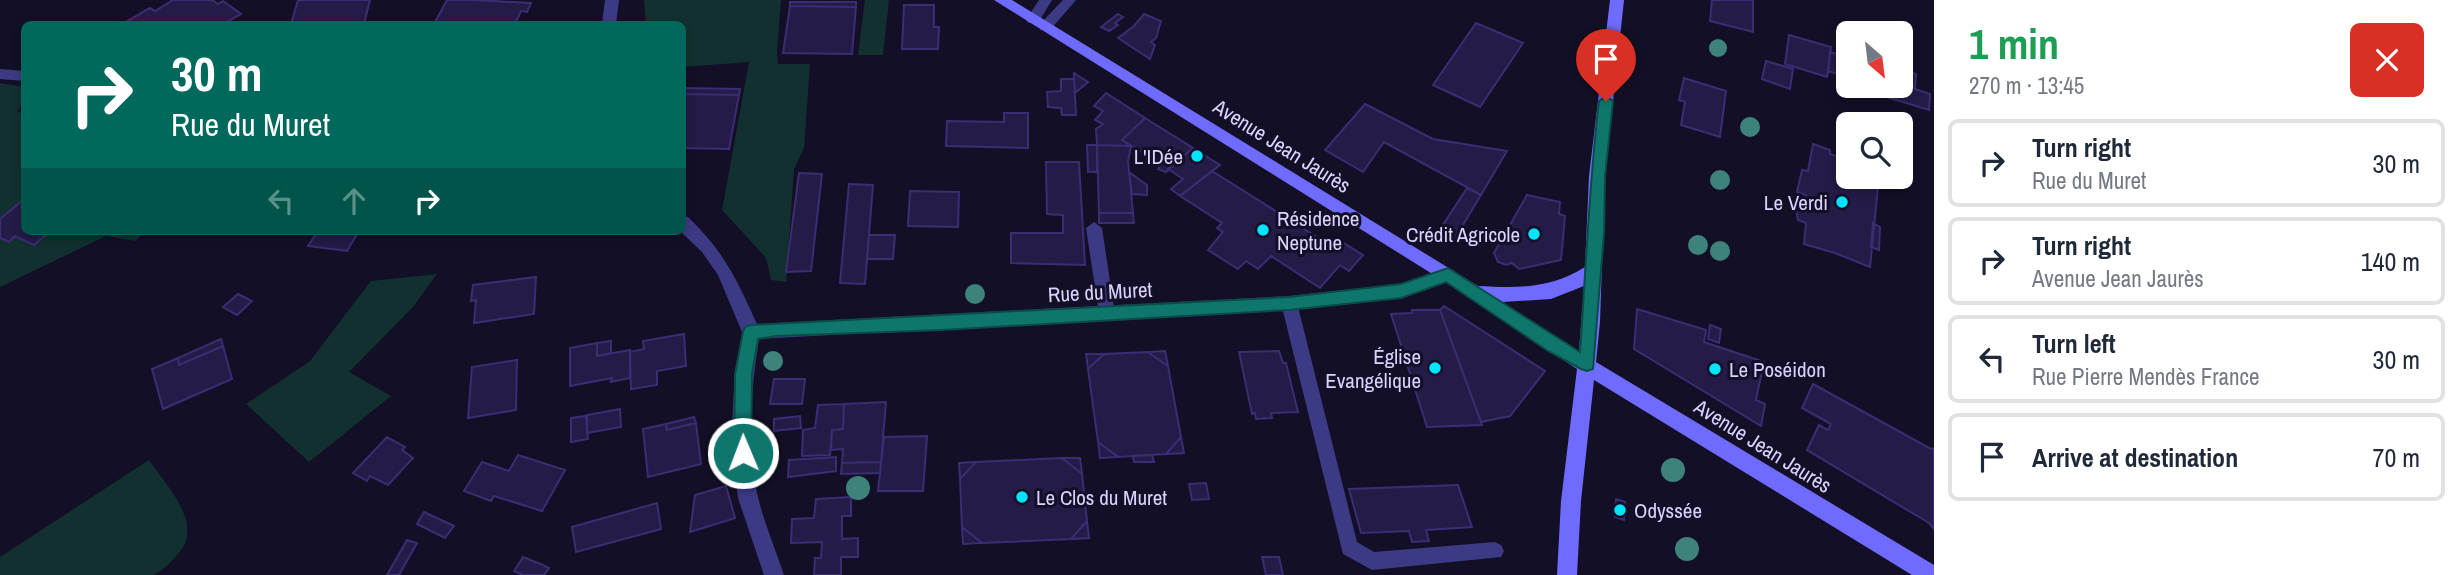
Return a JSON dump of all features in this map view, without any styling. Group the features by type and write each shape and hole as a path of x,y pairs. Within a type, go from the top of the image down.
{"main road":[{"name":"Avenue Jean Jaurès","path":"1000,0 1448,275 1554,346 1931,575"},
{"path":"1567,575 1571,501 1587,364 1597,176 1617,0"},
{"path":"1476,293 1528,296 1546,294 1571,286 1593,271"}],"street":[{"path":"609,21 612,0"},
{"path":"0,74 21,76"},
{"path":"686,226 708,247 725,272 751,332 744,374 741,438 748,498 774,574"},
{"name":"Rue du Muret","path":"751,332 1289,303 1401,291 1448,275"}],"lane":[{"path":"1039,23 1046,0"},
{"path":"1039,23 1070,0"},
{"path":"1094,228 1107,314"},
{"path":"1289,303 1349,548 1372,561 1495,551"}],"green space":[{"path":"644,0 781,0 778,64 810,64 804,148 794,169 786,282 771,280 766,258 722,210 749,62 686,67 686,21 646,21"},
{"path":"865,0 889,0 883,55 858,55"},
{"path":"0,83 21,86 21,106 17,112 21,113 21,235 141,235 136,241 106,236 0,287"},
{"path":"437,274 413,307 349,372 391,396 309,462 246,404 310,361 371,281"},
{"path":"149,460 180,506 187,530 185,542 178,554 164,569 153,575 0,575 0,557"}],"building":[{"path":"173,0 212,0 218,4 223,1 241,14 228,21 127,21 150,8 155,11"},
{"path":"298,0 370,0 365,21 292,21"},
{"path":"447,0 531,3 527,12 521,11 516,21 436,21"},
{"path":"1712,0 1753,0 1753,32 1710,21"},
{"path":"790,2 856,2 856,7 790,6"},
{"path":"904,5 934,5 934,27 939,27 938,49 902,49"},
{"path":"790,6 856,7 852,54 783,53"},
{"path":"1118,14 1123,17 1115,23 1118,25 1109,31 1101,27"},
{"path":"1144,14 1161,21 1156,38 1151,42 1155,45 1150,59 1118,38"},
{"path":"1476,23 1523,43 1480,107 1433,85"},
{"path":"1789,35 1831,47 1827,77 1785,64"},
{"path":"1830,52 1836,54 1836,73 1828,71"},
{"path":"1766,61 1793,69 1790,89 1762,79"},
{"path":"1074,73 1088,82 1075,93 1074,79"},
{"path":"1913,73 1916,74 1915,89 1930,94 1929,110 1890,98 1913,98"},
{"path":"1684,78 1726,91 1720,137 1681,125 1685,102 1679,100"},
{"path":"1061,79 1074,79 1076,115 1062,115 1061,108 1048,107 1047,92 1061,91"},
{"path":"686,88 740,89 739,95 686,94"},
{"path":"1106,93 1145,118 1122,140 1131,146 1097,145 1096,129 1103,124 1095,120 1103,111 1094,106"},
{"path":"686,94 739,95 729,149 686,148"},
{"path":"1365,104 1433,139 1507,151 1481,195 1384,142 1363,172 1325,150"},
{"path":"1004,113 1028,113 1028,148 946,146 947,121 1004,122"},
{"path":"1145,118 1193,148 1166,172 1158,169 1161,164 1122,140"},
{"name":"Le Verdi","path":"1813,144 1830,150 1830,154 1836,156 1836,189 1878,189 1870,267 1804,244 1806,223 1798,220 1796,208 1805,212 1806,195 1797,192 1802,170 1808,171"},
{"path":"1087,145 1097,145 1097,172 1088,172"},
{"path":"1097,145 1131,146 1128,161 1133,213 1099,213"},
{"path":"1193,148 1220,165 1180,196 1171,189 1183,179 1168,169"},
{"path":"1046,162 1079,162 1085,265 1011,263 1011,233 1063,233 1063,215 1047,214"},
{"name":"Résidence Neptune","path":"1212,171 1336,249 1342,242 1363,255 1349,271 1340,265 1320,288 1271,256 1258,269 1246,261 1238,269 1208,250 1223,232 1217,228 1222,223 1180,196"},
{"path":"1129,172 1147,185 1147,195 1132,194"},
{"path":"799,173 822,174 811,271 786,272"},
{"path":"849,184 873,185 865,284 840,283"},
{"path":"1467,188 1481,195 1454,240 1439,231"},
{"path":"910,191 959,192 958,227 908,226"},
{"name":"Crédit Agricole","path":"1527,195 1560,202 1559,214 1565,216 1561,260 1519,269 1512,263 1506,265 1498,262 1494,253"},
{"path":"21,202 21,235 45,235 34,245 15,236 9,242 0,238 0,219"},
{"path":"1099,213 1133,213 1134,223 1099,223"},
{"path":"1873,223 1880,227 1879,250 1871,247"},
{"path":"315,235 357,235 347,251 308,246"},
{"path":"869,235 895,235 893,259 867,259"},
{"path":"536,277 534,314 474,323 476,300 471,301 473,285"},
{"path":"238,294 252,301 237,315 223,307"},
{"path":"1444,306 1545,371 1510,416 1481,422 1440,310"},
{"name":"Le Poséidon","path":"1637,309 1706,330 1704,342 1764,362 1756,400 1765,404 1761,426 1634,349"},
{"name":"Église Evangélique","path":"1412,310 1440,310 1482,425 1427,427 1391,314 1412,313"},
{"path":"1710,325 1721,329 1719,343 1708,339"},
{"path":"684,334 686,366 657,371 657,385 631,389 630,352 644,349 643,341"},
{"path":"221,339 223,346 179,365 178,358"},
{"path":"611,341 611,353 597,356 597,343"},
{"path":"597,343 597,356 630,350 630,378 611,382 612,378 570,386 570,348"},
{"path":"223,346 232,379 163,409 152,369 178,358 179,365"},
{"path":"1165,351 1168,366 1148,352"},
{"path":"1279,351 1283,363 1286,363 1298,412 1271,413 1272,418 1256,419 1255,413 1252,414 1239,352"},
{"name":"Le Clos du Muret","path":"1148,352 1168,366 1181,437 1166,454 1118,457 1098,442 1088,369 1104,354"},
{"path":"1086,354 1104,354 1088,369"},
{"path":"517,360 516,410 468,418 472,367"},
{"path":"774,379 805,379 802,404 770,404"},
{"path":"1813,384 1931,449 1934,448 1934,529 1929,523 1807,450 1819,425 1828,430 1831,424 1802,408"},
{"path":"886,402 881,462 842,463 843,449 831,450 832,430 843,429 844,404"},
{"path":"844,404 843,429 832,430 830,455 802,456 803,430 815,428 818,405"},
{"path":"620,409 621,427 587,433 587,415"},
{"path":"586,416 588,439 571,442 571,418"},
{"path":"800,416 801,428 774,431 774,419"},
{"path":"694,417 696,423 667,430 666,424"},
{"path":"696,423 701,464 648,477 643,429 666,424 667,430"},
{"path":"927,436 923,491 878,491 884,437"},
{"path":"387,437 405,447 402,450 413,458 388,485 370,476 367,481 353,473"},
{"path":"1181,437 1184,453 1166,454"},
{"path":"1098,442 1118,457 1100,458"},
{"path":"518,455 565,470 542,511 494,496 491,501 464,491 482,462 509,471"},
{"path":"1152,455 1154,462 1134,462 1133,456"},
{"path":"836,457 836,471 788,477 789,460"},
{"name":"Le Clos du Muret","path":"1062,458 1082,474 1087,521 1071,539 982,543 962,527 960,479 976,462"},
{"path":"1062,458 1080,458 1082,474"},
{"path":"881,462 880,473 841,474 842,463"},
{"path":"976,462 960,479 959,463"},
{"path":"1206,483 1209,499 1192,500 1189,484"},
{"path":"1458,485 1472,527 1426,530 1429,541 1412,542 1409,531 1361,533 1349,489"},
{"path":"726,486 735,518 690,532 695,495"},
{"path":"851,497 851,516 842,516 842,539 858,538 858,557 841,557 841,575 814,575 815,558 821,558 822,542 791,543 792,519 814,518 816,499"},
{"name":"Odyssée","path":"1616,499 1625,502 1624,520 1615,517"},
{"path":"657,503 661,529 576,552 572,527"},
{"path":"424,512 454,526 445,538 417,524"},
{"path":"1087,521 1089,538 1071,539"},
{"path":"962,527 982,543 963,544"},
{"path":"407,540 417,543 399,575 387,575"},
{"path":"523,557 549,568 544,575 523,575 514,571"},
{"path":"1262,557 1279,557 1283,575 1266,575"}],"place":[{"name":"L'IDée","path":"1197,156"},
{"name":"Le Verdi","path":"1842,202"},
{"name":"Résidence Neptune","path":"1263,230"},
{"name":"Crédit Agricole","path":"1534,234"},
{"name":"Église Evangélique","path":"1435,368"},
{"name":"Le Poséidon","path":"1715,369"},
{"name":"Le Clos du Muret","path":"1022,497"},
{"name":"Odyssée","path":"1620,510"}],"route":[{"path":"743,453 741,438 744,374 751,332 1289,303 1401,291 1448,275 1554,346 1587,364 1597,233 1597,176 1606,101"}]}
